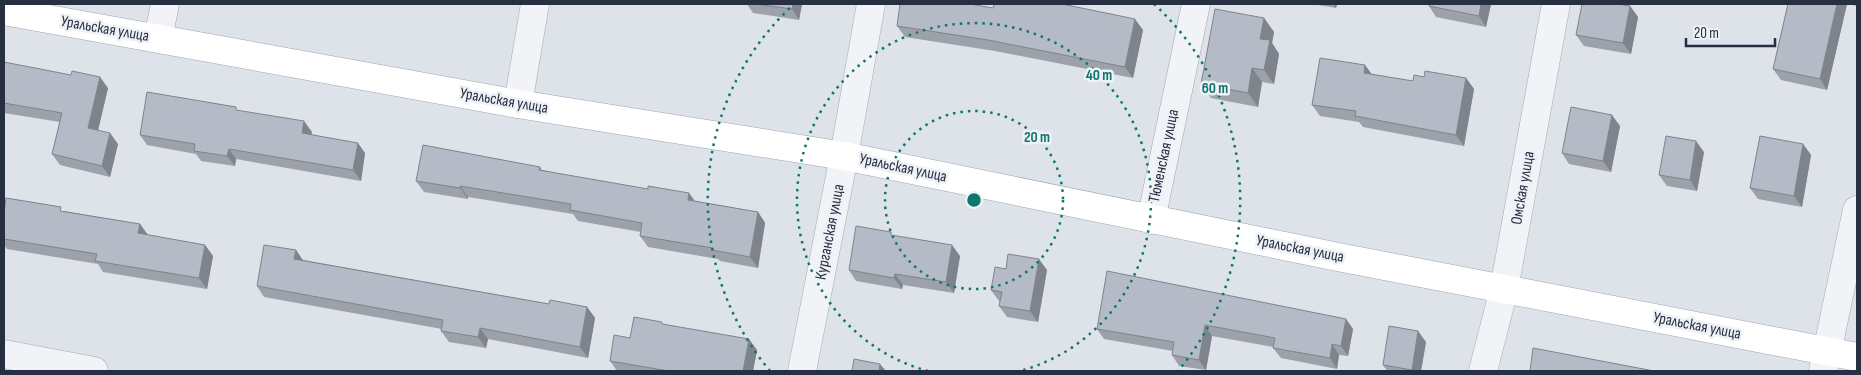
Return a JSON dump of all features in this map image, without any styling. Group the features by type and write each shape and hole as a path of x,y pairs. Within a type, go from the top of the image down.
{"main road":[{"name":"Уральская улица","path":"4,11 518,104 844,156 1151,220 1504,289 1825,361 1857,357"}],"street":[{"path":"158,38 165,4"},
{"path":"518,104 535,4"},
{"name":"Курганская улица","path":"802,371 844,156 871,4"},
{"name":"Тюменская улица","path":"1151,220 1196,4"},
{"name":"Омская улица","path":"1483,371 1504,289 1556,4"},
{"path":"1825,361 1857,210"},
{"path":"4,354 94,371"}],"building":[{"path":"756,4 793,4 792,9"},
{"path":"900,4 970,4 993,8 994,4 1062,4 1135,19 1125,67 988,40 897,26"},
{"path":"1429,4 1481,4 1479,16 1429,6"},
{"path":"1582,4 1630,6 1623,43 1576,35"},
{"path":"1788,4 1837,4 1820,79 1773,69"},
{"path":"1215,9 1264,18 1260,39 1270,40 1264,70 1252,68 1248,93 1201,84"},
{"path":"1320,58 1365,65 1364,73 1413,81 1414,75 1424,77 1425,71 1466,78 1456,135 1355,116 1356,111 1312,105"},
{"path":"4,62 71,75 72,71 100,77 88,128 110,133 102,166 52,154 62,113 4,103"},
{"path":"147,92 236,107 236,110 304,121 302,133 358,143 353,170 229,149 227,156 194,151 195,144 140,135"},
{"path":"1571,107 1612,115 1603,161 1562,153"},
{"path":"1666,136 1696,141 1690,180 1659,175"},
{"path":"1760,136 1803,144 1794,196 1750,188"},
{"path":"423,145 540,167 539,170 648,189 648,186 689,193 688,200 758,212 750,257 712,250 713,248 640,236 642,223 570,210 571,204 460,186 460,188 416,181"},
{"path":"6,198 61,207 60,211 140,224 138,233 205,245 199,278 95,261 97,254 4,239"},
{"path":"856,226 891,232 891,235 952,245 946,282 895,274 894,278 849,270"},
{"path":"264,245 296,250 294,259 549,304 550,300 587,307 580,347 480,328 478,337 441,331 443,320 257,286"},
{"path":"1008,254 1039,259 1030,311 999,306 1002,292 991,290 995,267 1006,269"},
{"path":"1107,271 1346,319 1341,346 1332,344 1330,358 1273,348 1275,338 1205,325 1199,360 1172,355 1174,342 1097,329"},
{"path":"634,317 662,322 662,324 749,339 743,371 669,371 610,361 614,335 630,338"},
{"path":"1389,326 1418,331 1412,370 1383,365"},
{"path":"1533,348 1654,371 1530,371"},
{"path":"854,359 880,364 879,371 852,371"}]}
